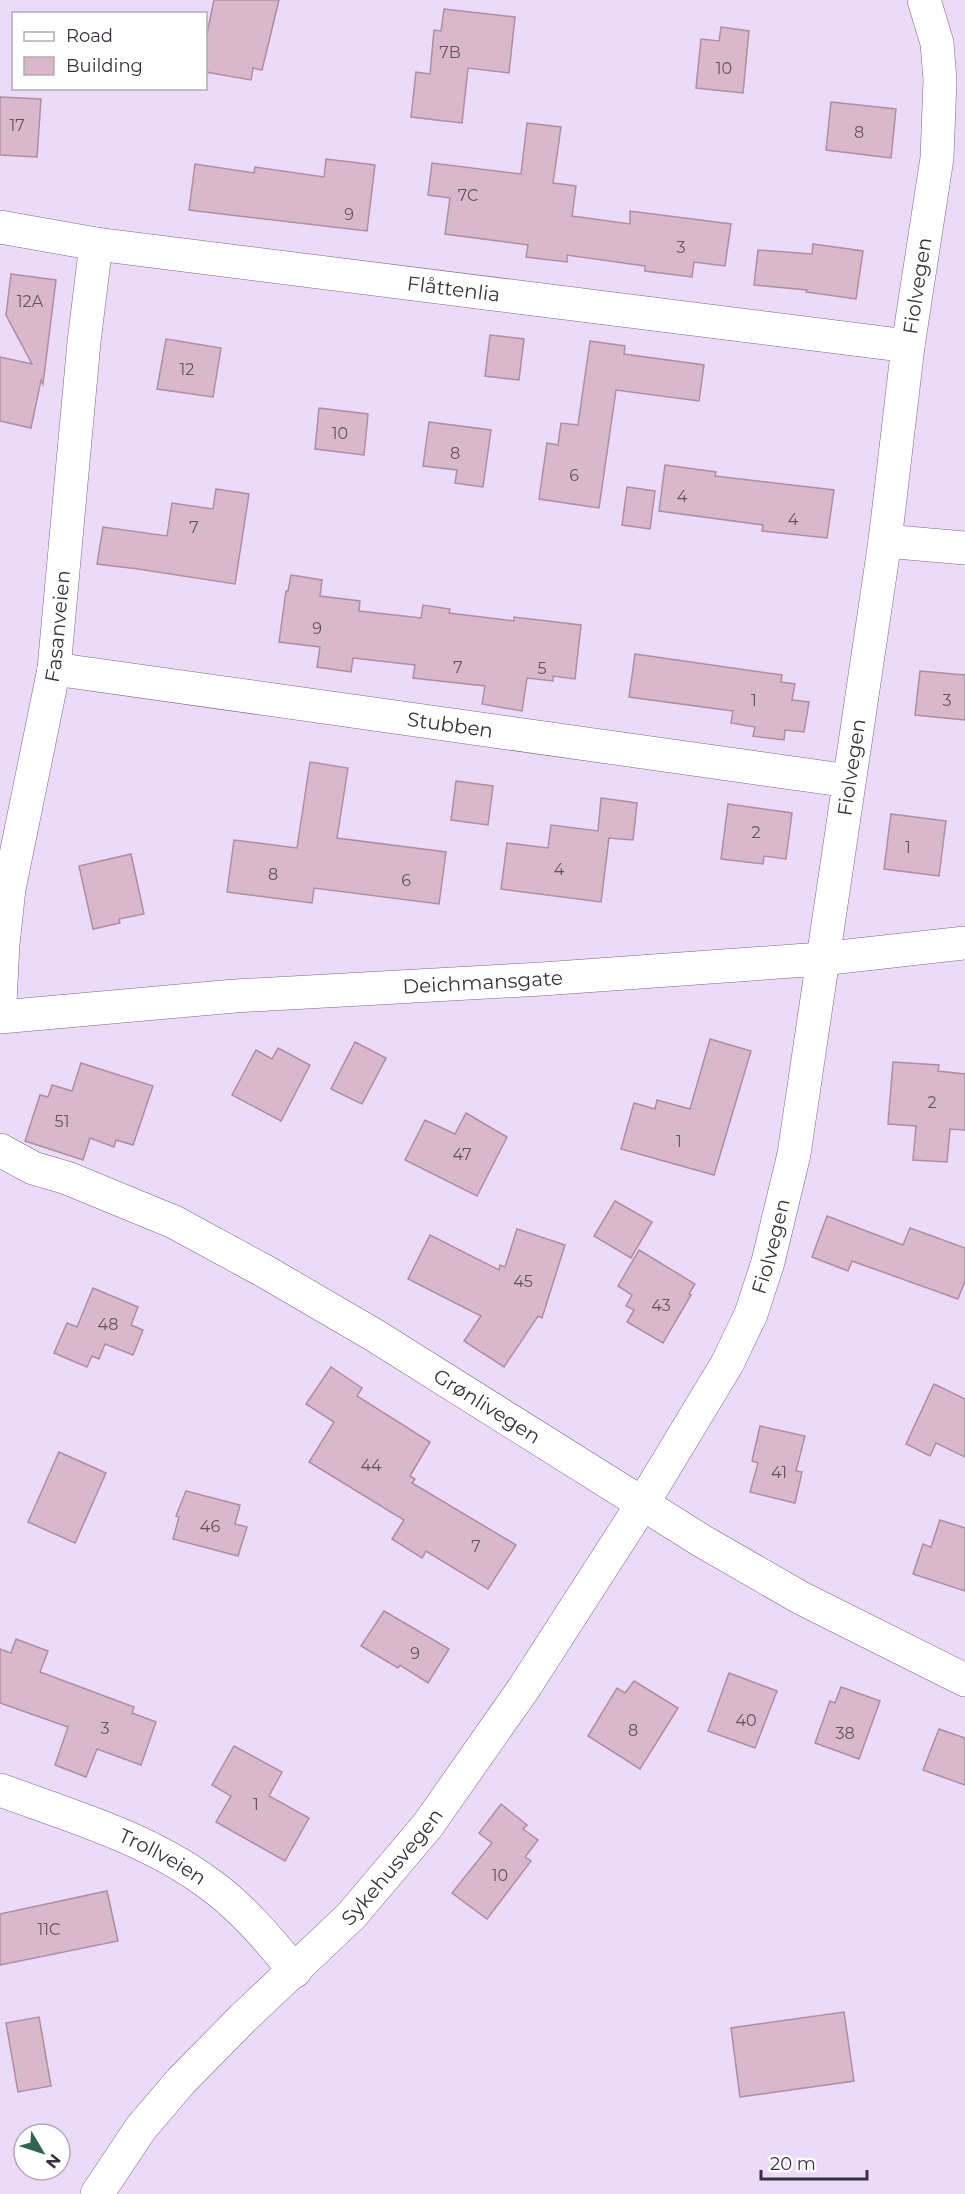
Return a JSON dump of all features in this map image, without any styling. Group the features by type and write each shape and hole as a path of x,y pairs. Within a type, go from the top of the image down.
{"street":[{"name":"Fiolvegen","path":"643,1503 727,1364 751,1314 768,1262 794,1154 885,541 908,346 937,158 940,80 937,43 924,0"},
{"name":"Flåttenlia","path":"0,227 96,244 908,346"},
{"name":"Fasanveien","path":"0,1004 9,889 54,669 84,342 96,244"},
{"path":"885,541 965,548"},
{"name":"Stubben","path":"54,669 849,781"},
{"name":"Deichmansgate","path":"0,1017 234,996 542,979 822,959 965,943"},
{"name":"Grønlivegen","path":"0,1150 33,1168 67,1178 174,1222 266,1272 374,1335 702,1541 801,1598 965,1680"},
{"name":"Sykehusvegen","path":"96,2194 141,2128 180,2081 351,1916 428,1825 524,1688 643,1503"},
{"name":"Trollveien","path":"0,1790 107,1829 167,1856 209,1883 254,1922 295,1971"}],"building":[{"path":"214,0 279,0 262,70 253,68 251,80 207,72 207,33"},
{"path":"444,9 515,17 509,73 468,68 462,123 411,117 416,72 430,74 434,30 441,31"},
{"path":"721,27 749,31 743,93 696,88 701,39 719,41"},
{"path":"0,97 41,99 37,157 0,155"},
{"path":"831,102 896,109 891,158 826,150"},
{"path":"527,123 561,127 553,183 576,186 572,216 630,224 630,211 731,224 725,266 694,262 692,277 645,271 645,266 567,255 567,262 526,257 528,245 445,234 450,198 428,195 432,163 521,174"},
{"path":"326,159 375,165 367,231 189,210 195,164 254,173 255,167 324,177"},
{"path":"813,244 863,251 856,299 806,292 807,290 754,285 758,250 812,254"},
{"path":"11,274 56,280 43,384 41,380 31,428 0,421 0,357 32,364 6,315"},
{"path":"490,335 524,339 519,380 485,376"},
{"path":"166,339 221,348 213,397 157,389"},
{"path":"590,341 625,346 624,354 704,365 699,401 616,390 599,508 539,499 547,443 558,445 561,423 578,425"},
{"path":"319,408 368,414 364,455 315,449"},
{"path":"429,422 491,430 483,487 455,483 457,470 423,466"},
{"path":"665,465 716,472 715,476 834,490 827,538 762,531 763,525 659,511"},
{"path":"627,487 655,491 650,529 622,525"},
{"path":"216,489 249,494 235,584 97,564 103,527 167,536 172,503 213,509"},
{"path":"291,575 322,580 320,596 360,601 359,611 421,618 423,605 450,609 449,613 514,621 514,617 581,625 575,679 553,676 553,681 527,678 522,711 482,704 485,686 413,678 415,665 353,658 351,672 317,667 320,647 279,642 286,591 288,591"},
{"path":"635,654 782,675 781,682 795,684 792,700 809,702 804,732 785,730 784,740 753,736 755,727 731,723 733,711 629,697"},
{"path":"920,671 965,675 965,720 915,715"},
{"path":"310,762 348,768 337,838 446,852 439,904 314,888 312,903 227,892 234,840 297,848"},
{"path":"456,781 493,786 488,825 451,820"},
{"path":"601,798 637,803 633,840 609,838 601,902 501,889 507,843 548,848 551,825 598,831"},
{"path":"728,804 792,813 786,859 764,856 763,864 721,859"},
{"path":"891,814 946,821 939,876 884,869"},
{"path":"131,854 144,914 119,919 120,923 93,929 79,866"},
{"path":"710,1039 751,1051 714,1175 621,1149 634,1103 655,1109 657,1100 690,1109"},
{"path":"355,1042 386,1058 362,1104 331,1089"},
{"path":"278,1048 310,1065 281,1121 232,1095 256,1050 272,1059"},
{"path":"893,1062 939,1065 938,1071 965,1074 965,1130 950,1129 947,1162 913,1160 916,1126 888,1124"},
{"path":"81,1063 153,1086 133,1145 116,1140 114,1147 90,1138 83,1160 25,1141 40,1095 48,1097 52,1085 72,1091"},
{"path":"466,1113 507,1137 477,1196 405,1160 425,1120 455,1134"},
{"path":"615,1201 652,1222 631,1258 594,1236"},
{"path":"827,1216 903,1245 910,1228 965,1248 965,1281 958,1299 852,1261 848,1271 812,1257"},
{"path":"517,1229 565,1245 542,1318 538,1316 504,1367 464,1341 481,1316 408,1279 430,1235 499,1270 500,1265 505,1267"},
{"path":"639,1250 695,1284 663,1343 627,1322 634,1310 626,1306 632,1295 618,1286"},
{"path":"93,1288 138,1307 131,1325 143,1330 133,1355 105,1344 99,1359 92,1356 87,1367 54,1353 67,1323 77,1327"},
{"path":"331,1367 362,1388 357,1396 430,1442 410,1476 415,1479 412,1483 516,1545 488,1589 426,1551 422,1558 392,1539 404,1520 309,1462 334,1422 306,1404"},
{"path":"934,1384 965,1399 965,1457 936,1443 930,1456 906,1444"},
{"path":"760,1426 805,1436 796,1471 802,1472 795,1503 750,1492 758,1463 752,1461"},
{"path":"59,1452 106,1473 75,1543 28,1522"},
{"path":"186,1491 240,1505 235,1524 247,1527 238,1556 173,1539 179,1517 176,1516"},
{"path":"940,1520 965,1528 965,1591 913,1574 923,1544 931,1547"},
{"path":"384,1611 449,1649 428,1683 400,1665 398,1668 361,1646"},
{"path":"16,1639 48,1651 40,1672 134,1707 132,1713 156,1722 141,1765 97,1749 86,1777 55,1765 68,1727 0,1703 0,1649 11,1653"},
{"path":"729,1673 777,1691 755,1748 708,1731"},
{"path":"634,1681 678,1708 640,1769 588,1736 617,1688 625,1693"},
{"path":"841,1687 880,1701 859,1759 815,1743 830,1701 835,1703"},
{"path":"939,1729 965,1738 965,1785 923,1770"},
{"path":"234,1746 282,1772 269,1796 309,1818 285,1861 216,1822 231,1796 212,1785"},
{"path":"501,1804 527,1825 523,1829 538,1840 525,1857 531,1861 487,1919 452,1893 492,1843 479,1833"},
{"path":"107,1891 118,1941 0,1965 0,1914"},
{"path":"844,2012 854,2081 740,2097 731,2028"},
{"path":"39,2017 51,2086 18,2092 6,2023"}]}
